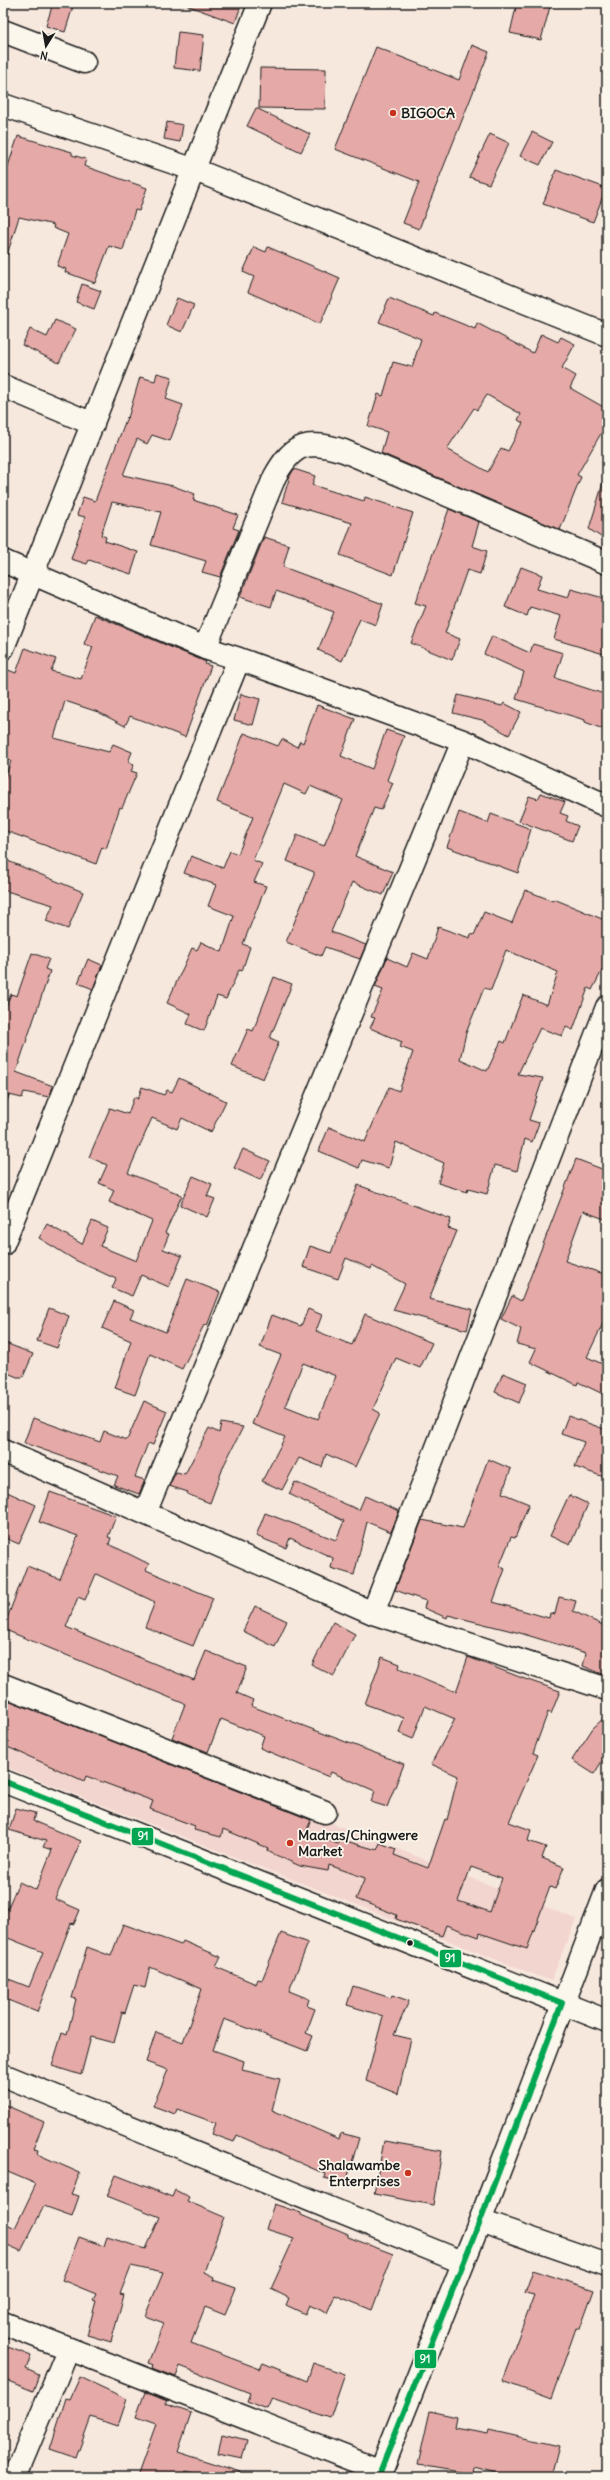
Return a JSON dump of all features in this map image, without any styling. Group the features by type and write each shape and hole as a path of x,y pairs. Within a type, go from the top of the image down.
{"street":[{"path":"3,648 195,170 260,3"},
{"path":"3,31 84,62"},
{"path":"3,105 195,170 607,335"},
{"path":"3,386 93,424"},
{"path":"205,648 275,476 290,453 296,448 314,444 344,451 607,563"},
{"path":"3,562 33,573 205,648 239,658 463,741 607,806"},
{"path":"3,1244 239,658"},
{"path":"144,1512 463,741"},
{"path":"373,1613 607,1007"},
{"path":"3,1451 373,1613 607,1689"},
{"path":"3,1685 325,1812"},
{"path":"3,1781 607,2021"},
{"path":"3,2323 379,2474 462,2262 480,2221 607,1890"},
{"path":"3,2075 462,2262"},
{"path":"480,2221 607,2265"},
{"path":"15,2477 68,2350"}],"shaded area":[{"name":"Madras/Chingwere Market","path":"3,1694 576,1919 551,1981 3,1766"}],"building":[{"path":"53,3 74,3 65,32 46,26"},
{"path":"187,3 242,3 235,23 186,5"},
{"path":"517,3 551,3 541,40 510,33"},
{"path":"178,32 204,35 200,71 174,68"},
{"name":"BIGOCA","path":"472,45 489,52 419,229 403,223 419,182 335,149 376,47 459,80"},
{"path":"260,68 326,69 325,109 259,108"},
{"path":"256,108 310,134 301,152 247,126"},
{"path":"167,122 183,125 180,142 164,139"},
{"path":"532,132 552,142 540,165 520,156"},
{"path":"490,134 509,143 489,184 469,177"},
{"path":"18,136 72,152 72,155 86,159 84,166 147,188 139,211 135,210 123,250 109,246 95,283 65,272 66,269 57,266 68,234 53,228 54,225 19,217 7,255 3,254 3,181"},
{"path":"556,170 606,188 593,222 543,204"},
{"path":"254,247 266,252 268,247 340,278 320,324 248,292 254,277 243,272"},
{"path":"82,284 101,291 94,309 76,302"},
{"path":"177,298 194,305 182,332 166,325"},
{"path":"389,298 434,316 435,313 475,329 477,323 533,353 541,334 558,342 561,337 575,344 562,368 576,376 570,388 607,409 607,423 577,475 581,477 560,530 381,453 387,432 368,426 378,394 383,396 393,362 412,367 421,339 379,322","holes":["487,395 521,414 518,420 523,423 508,451 501,448 488,472 447,449 474,408 477,410"]},
{"path":"55,320 76,329 59,363 22,345 30,329 47,337"},
{"path":"157,373 172,377 166,399 183,405 170,441 152,435 147,444 137,439 123,475 173,486 195,494 193,500 238,515 233,528 239,530 220,577 202,572 206,561 151,545 161,512 112,502 101,535 106,537 105,541 138,552 131,574 89,560 87,564 71,559 85,517 77,515 83,497 95,501 127,417 128,418 140,377 155,381"},
{"path":"294,469 315,476 312,485 364,501 365,497 413,513 393,575 340,555 352,523 282,502 290,476"},
{"path":"603,483 607,484 607,541 589,529"},
{"path":"449,509 479,522 472,546 487,551 480,574 467,570 445,633 460,639 452,660 411,643 426,606 415,603"},
{"path":"264,537 289,545 283,567 383,604 376,625 360,619 342,661 318,650 334,612 276,591 271,607 240,597"},
{"path":"521,567 542,575 537,589 568,598 571,589 607,599 607,655 554,639 561,616 530,607 527,616 505,607"},
{"path":"95,615 206,662 205,664 211,666 185,737 130,716 125,726 98,712 65,701 54,738 109,752 113,744 132,752 128,762 134,765 131,771 137,773 122,808 120,807 106,849 102,847 96,864 3,830 3,783 11,761 3,758 3,668 16,673 25,648 56,659 51,671 81,679 93,647 84,644"},
{"path":"492,636 530,653 533,644 563,653 555,678 607,695 607,718 603,729 585,722 585,720 516,699 524,672 484,654"},
{"path":"241,694 260,699 253,725 234,720"},
{"path":"458,695 502,706 504,703 521,712 509,735 482,720 453,713"},
{"path":"317,705 355,719 341,756 372,769 386,730 404,736 387,780 393,783 381,810 374,808 355,856 393,872 383,895 352,882 331,932 366,945 360,959 325,947 321,956 286,942 314,875 314,872 287,861 297,835 324,846 343,800 310,786 306,794 284,784 253,860 262,864 254,882 266,886 243,944 250,947 242,971 239,970 226,999 217,996 204,1031 187,1024 191,1014 167,1003 192,948 197,950 201,942 222,952 234,916 208,906 216,885 184,873 191,856 223,868 230,851 238,854 253,817 217,802 244,733 278,746 282,739 297,747 300,741 303,743"},
{"path":"541,793 565,802 560,813 568,816 566,821 578,826 572,841 519,821 529,796 538,799"},
{"path":"459,812 488,823 491,814 531,829 518,873 447,847"},
{"path":"3,859 83,892 68,929 46,921 53,905 3,890"},
{"path":"525,890 553,901 554,899 607,921 607,961 592,990 588,988 573,1030 566,1027 562,1036 540,1028 518,1074 543,1078 529,1120 539,1123 532,1142 525,1139 517,1171 495,1165 487,1194 468,1189 467,1192 438,1183 444,1163 396,1142 389,1168 362,1160 359,1168 319,1151 329,1127 365,1142 389,1087 399,1091 413,1052 400,1047 402,1042 370,1028 375,1018 371,1017 383,990 375,987 387,958 407,967 413,953 428,959 438,927 470,938 471,934 474,935 484,912 512,923","holes":["506,950 558,972 547,1005 523,995 505,1043 501,1041 487,1071 460,1059 466,1033 484,988 491,990"]},
{"path":"32,953 49,959 45,969 50,971 16,1072 53,1086 49,1097 24,1092 22,1098 9,1095 6,1104 3,1103 3,1013 11,994 17,996"},
{"path":"88,959 102,965 93,989 78,983"},
{"path":"274,977 292,984 270,1038 279,1042 263,1079 232,1066 248,1029 253,1031"},
{"path":"179,1078 226,1101 211,1132 182,1118 177,1129 152,1118 128,1173 182,1195 165,1233 169,1234 163,1249 182,1256 169,1287 141,1275 132,1296 112,1288 116,1279 75,1260 39,1238 47,1224 82,1244 92,1221 108,1228 100,1246 136,1261 152,1221 109,1202 114,1190 99,1183 107,1165 89,1157 110,1108 128,1114 134,1097 138,1099 142,1087 164,1095 167,1090 172,1092"},
{"path":"243,1149 270,1161 260,1180 234,1168"},
{"path":"576,1159 607,1171 607,1220 583,1211 565,1261 607,1275 607,1315 587,1357 607,1366 607,1396 578,1382 577,1385 530,1362 536,1349 517,1344 521,1329 501,1319 512,1296 521,1301"},
{"path":"193,1176 212,1184 207,1196 215,1199 207,1217 180,1205"},
{"path":"358,1185 451,1219 448,1228 457,1231 429,1299 472,1309 467,1330 393,1310 405,1284 372,1266 371,1269 346,1258 338,1279 303,1267 310,1246 331,1253"},
{"path":"187,1279 220,1292 207,1326 204,1325 182,1369 150,1354 135,1395 115,1388 131,1341 102,1328 114,1301 134,1310 130,1318 166,1332"},
{"path":"49,1308 69,1316 57,1348 37,1341"},
{"path":"308,1309 322,1315 316,1331 352,1345 365,1314 432,1343 420,1368 396,1358 373,1409 380,1413 355,1467 326,1454 322,1467 299,1458 282,1490 262,1481 285,1437 252,1424 281,1355 260,1347 272,1315 301,1326","holes":["303,1363 336,1376 318,1419 285,1406"]},
{"path":"3,1342 33,1354 23,1377 17,1377 3,1371"},
{"path":"503,1373 527,1383 519,1403 495,1392"},
{"path":"144,1401 167,1411 153,1445 148,1443 135,1477 145,1480 139,1494 114,1485 118,1476 24,1443 33,1418 100,1442 104,1431 127,1440"},
{"path":"568,1416 607,1430 607,1478 575,1467 584,1442 561,1434"},
{"path":"221,1423 243,1427 224,1465 210,1503 187,1494 188,1492 169,1486 176,1472 185,1474 209,1428 219,1433"},
{"path":"488,1459 511,1469 502,1493 529,1504 515,1538 511,1537 499,1567 505,1569 493,1602 549,1618 550,1613 555,1614 559,1597 576,1601 573,1611 607,1627 607,1676 583,1666 586,1653 520,1633 448,1615 447,1618 424,1608 426,1601 395,1590 422,1520 463,1528"},
{"path":"295,1482 359,1510 365,1496 399,1511 391,1532 367,1522 354,1575 331,1568 333,1558 290,1538 286,1548 256,1536 265,1513 336,1540 344,1521 289,1494"},
{"path":"7,1492 36,1505 19,1544 3,1537 3,1503"},
{"path":"50,1492 116,1516 108,1537 111,1538 109,1544 149,1564 146,1570 213,1598 193,1646 145,1627 155,1602 96,1574 85,1600 78,1597 66,1627 194,1680 206,1651 247,1667 237,1693 253,1700 251,1706 404,1764 387,1807 371,1802 375,1791 331,1772 329,1777 260,1748 264,1736 221,1719 208,1752 172,1738 185,1704 3,1629 27,1566 60,1579 78,1536 39,1522"},
{"path":"569,1495 588,1504 570,1545 550,1536"},
{"path":"255,1606 287,1621 275,1647 243,1631"},
{"path":"333,1622 355,1634 334,1676 312,1665"},
{"path":"382,1657 400,1664 399,1668 456,1692 468,1657 560,1691 551,1714 548,1712 533,1753 538,1755 509,1822 531,1830 528,1841 546,1847 542,1858 564,1867 555,1889 550,1887 527,1949 480,1933 479,1937 446,1925 442,1936 396,1919 397,1915 356,1899 365,1878 329,1865 328,1871 300,1866 267,1851 268,1848 223,1829 221,1837 194,1830 195,1826 150,1809 153,1801 86,1776 84,1781 3,1745 3,1698 311,1820 306,1832 338,1844 339,1839 377,1850 380,1843 396,1849 394,1855 428,1868 445,1819 447,1820 458,1776 431,1764 455,1719 425,1706 413,1739 399,1733 404,1718 365,1704","holes":["471,1867 502,1878 490,1912 458,1901"]},
{"path":"607,1715 607,1753 594,1774 572,1760 593,1728"},
{"path":"16,1808 35,1813 33,1821 81,1841 55,1899 80,1910 74,1924 71,1923 37,2012 3,1998 3,1987 6,1978 29,1987 43,1952 3,1936 3,1919 19,1882 36,1890 52,1850 43,1847 46,1841 9,1830"},
{"path":"123,1924 181,1945 183,1941 221,1957 216,1967 256,1984 258,1979 262,1980 281,1933 308,1943 289,1991 309,1999 307,2006 315,2009 306,2033 313,2036 307,2051 224,2019 213,2050 244,2061 242,2070 280,2079 272,2110 339,2139 341,2133 359,2138 346,2183 324,2178 325,2174 237,2135 234,2142 212,2134 216,2123 177,2109 175,2114 153,2106 168,2070 146,2062 156,2032 183,2042 202,1989 150,1967 145,1988 134,1985 125,2013 122,2012 114,2043 91,2037 81,2075 52,2066 62,2033 67,2035 76,1999 72,1998 87,1947 111,1956"},
{"path":"353,1986 391,1998 392,1995 409,2001 394,2035 411,2039 398,2094 366,2081 383,2016 347,2005"},
{"path":"3,2104 44,2122 33,2149 38,2150 37,2154 80,2173 71,2194 79,2196 72,2216 44,2206 21,2251 3,2243 3,2222 15,2228 36,2184 3,2170"},
{"name":"Shalawambe Enterprises","path":"384,2141 442,2151 433,2205 374,2194"},
{"path":"116,2175 172,2197 175,2190 189,2197 187,2201 224,2217 204,2272 214,2277 213,2280 236,2288 225,2315 205,2307 191,2343 260,2369 263,2363 307,2381 313,2363 345,2374 330,2418 272,2398 267,2409 247,2401 250,2393 180,2366 176,2377 153,2368 154,2365 148,2363 164,2323 145,2316 163,2273 131,2266 120,2294 124,2295 111,2342 87,2335 96,2301 93,2300 96,2294 62,2280 79,2237 104,2246 107,2237 146,2249 160,2217 107,2196"},
{"path":"274,2204 301,2213 301,2215 348,2235 348,2237 393,2254 372,2310 335,2295 327,2313 309,2305 305,2314 286,2305 289,2298 271,2289 294,2238 266,2229"},
{"path":"533,2270 594,2290 580,2329 576,2328 551,2399 502,2381 534,2295 525,2293"},
{"path":"3,2345 31,2356 26,2369 39,2375 33,2391 3,2379"},
{"path":"80,2377 127,2399 118,2426 91,2417 76,2458 50,2449 66,2398 70,2399"},
{"path":"145,2392 167,2401 165,2404 191,2413 178,2452 240,2472 239,2477 207,2477 186,2471 183,2477 137,2477 156,2424 136,2417"},
{"path":"430,2411 457,2417 455,2428 488,2434 489,2430 559,2446 551,2477 510,2477 473,2467 472,2474 418,2465"},
{"path":"222,2434 247,2440 242,2459 218,2454"}],"transit line":[{"name":"91","path":"3,1781 562,2003"},
{"name":"91","path":"378,2477 480,2221 562,2003"}],"place":[{"name":"BIGOCA","path":"393,113"},
{"name":"Madras/Chingwere Market","path":"290,1843"},
{"name":"Shalawambe Enterprises","path":"408,2173"}]}
